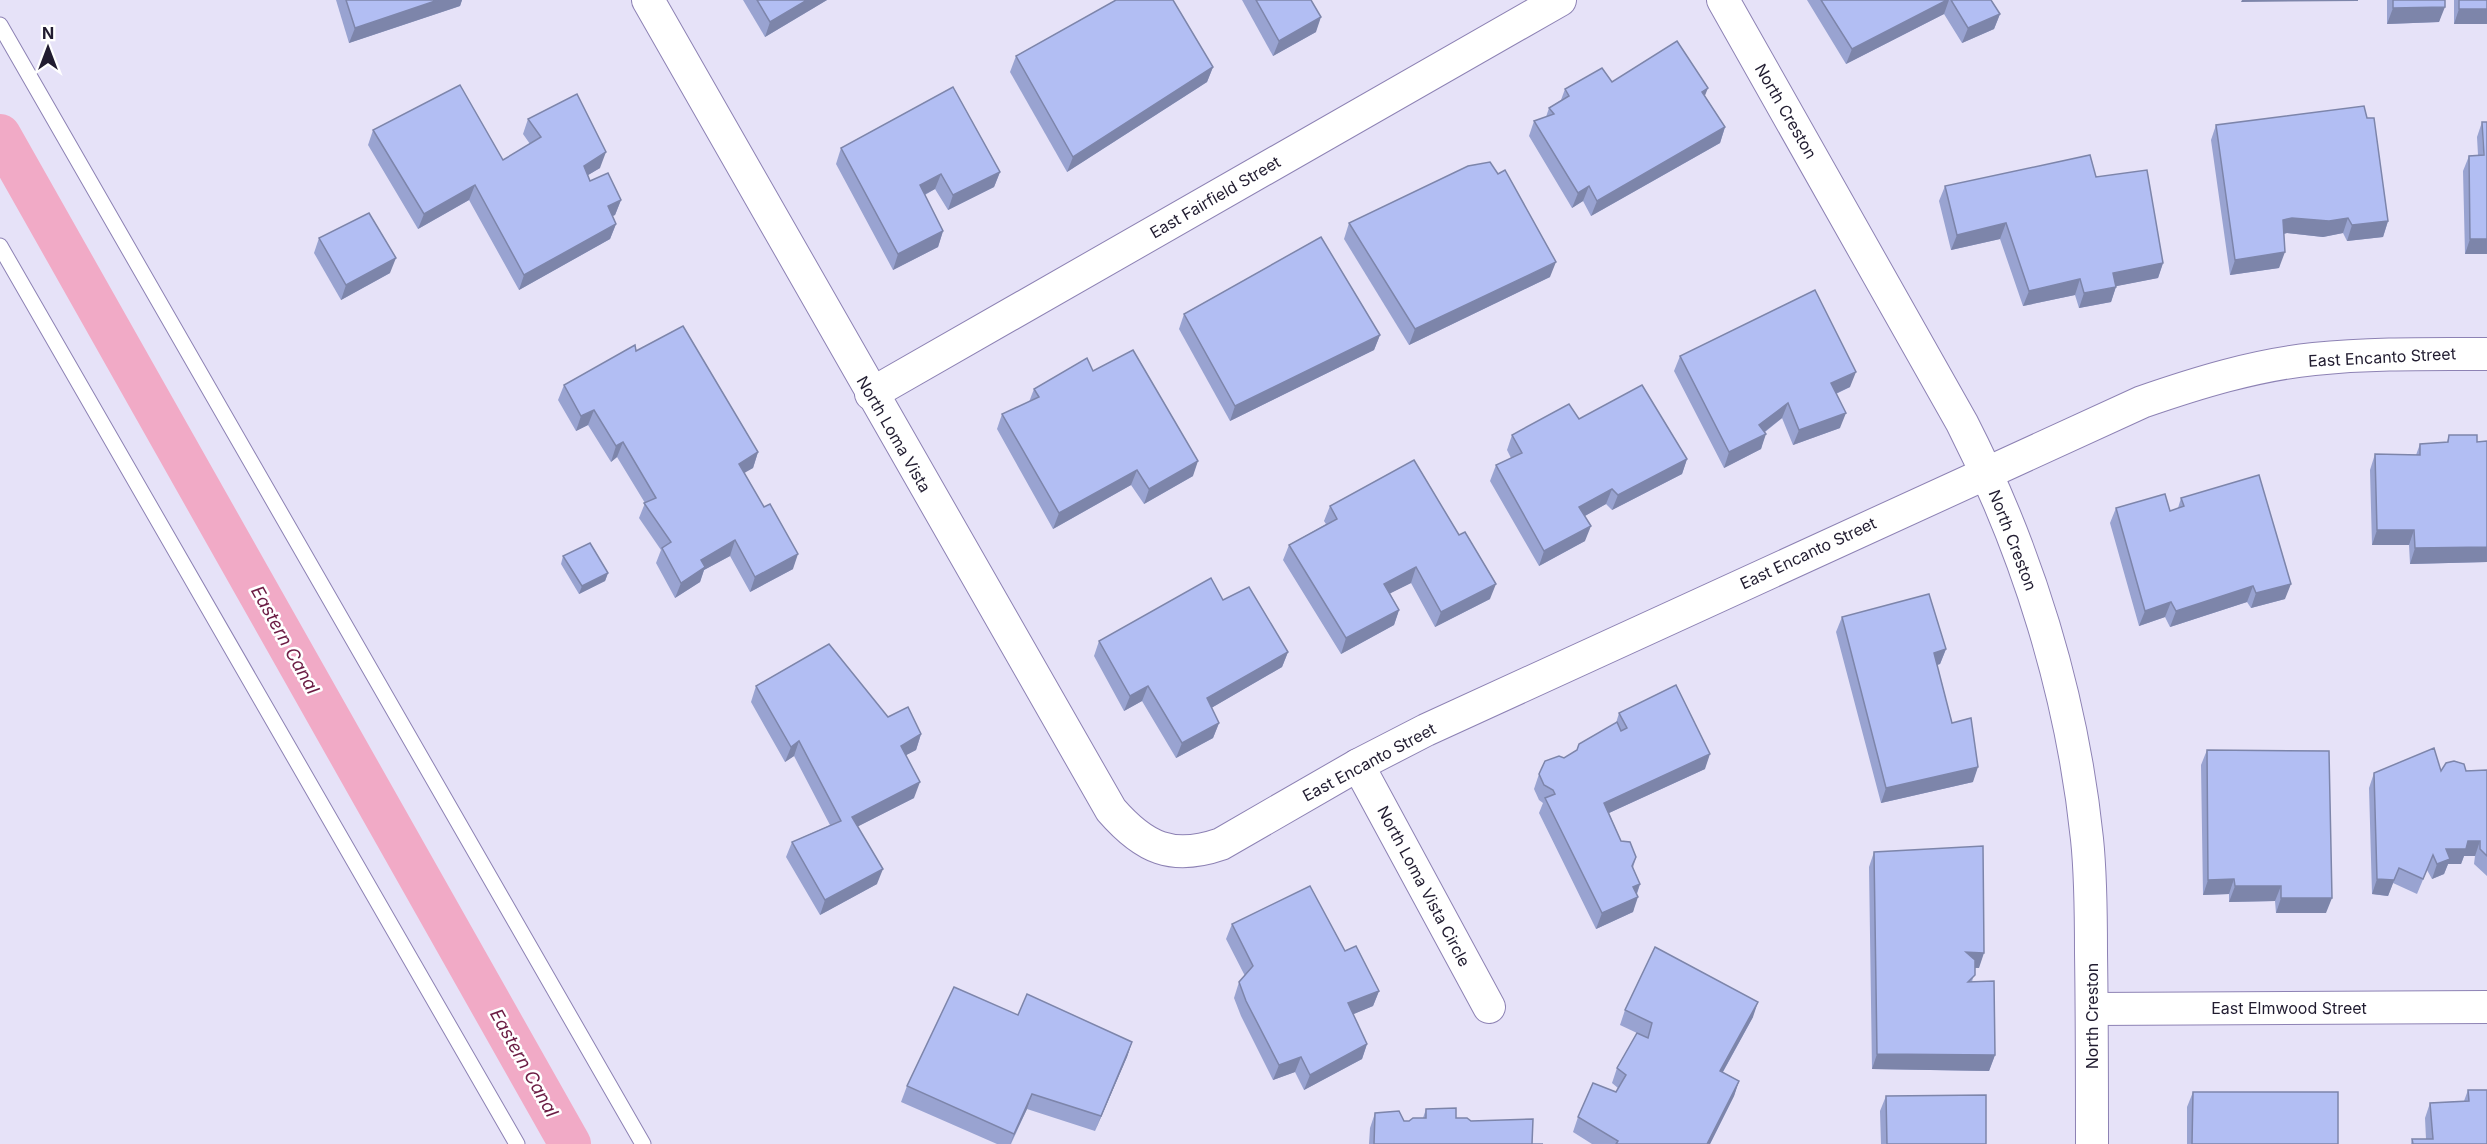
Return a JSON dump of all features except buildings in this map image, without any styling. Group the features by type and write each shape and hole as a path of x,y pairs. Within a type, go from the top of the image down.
{"street":[{"name":"North Loma Vista","path":"648,0 871,394 1111,810 1125,827 1161,850"},
{"name":"East Fairfield Street","path":"871,394 1560,0"},
{"name":"North Creston","path":"1723,0 1962,423 1987,471 2015,539 2036,600 2067,716 2087,840 2092,1009 2092,1144"},
{"name":"East Encanto Street","path":"1161,850 1201,851 1221,844 1358,765 1502,694 2142,402 2193,385 2250,370 2312,359 2374,354 2487,354"},
{"name":"North Loma Vista Circle","path":"1358,765 1489,1007"},
{"name":"East Elmwood Street","path":"2092,1009 2487,1007"}],"lane":[{"path":"0,25 643,1144"},
{"path":"0,246 517,1144"}],"waterway":[{"name":"Eastern Canal","path":"0,135 570,1144"}]}
